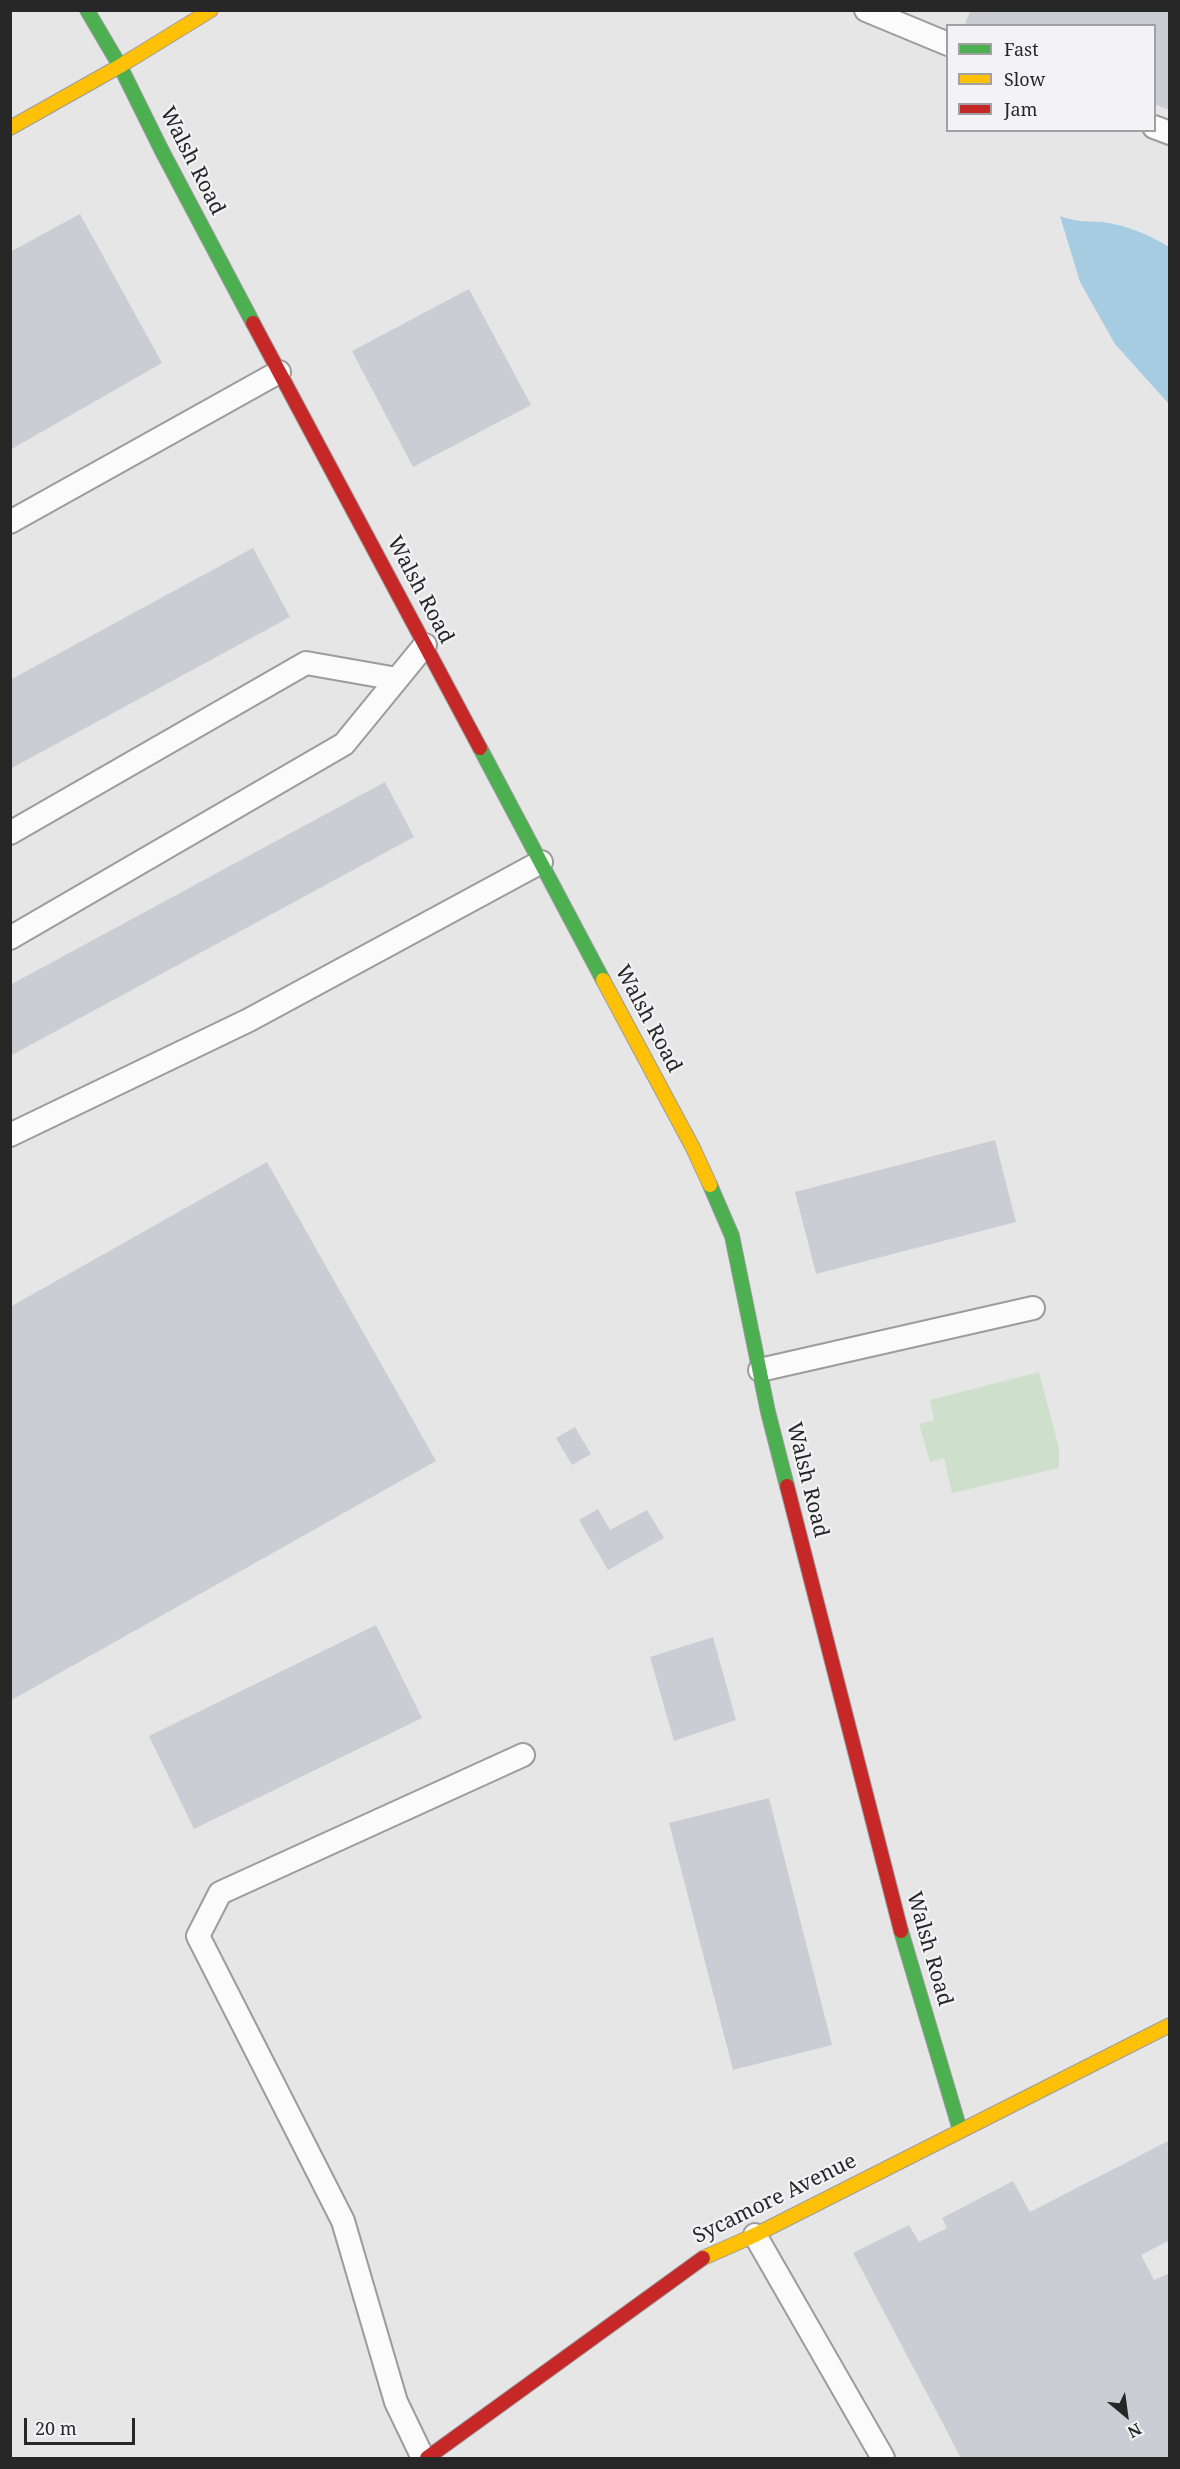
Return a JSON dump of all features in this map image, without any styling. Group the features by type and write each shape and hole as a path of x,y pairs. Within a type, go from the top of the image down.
{"street":[{"name":"Walsh Road","path":"87,10 120,66 162,152 693,1148 732,1236 768,1412 885,1874 960,2130"},
{"path":"10,128 120,66 211,10"},
{"name":"Sycamore Avenue","path":"425,2458 696,2261 755,2235 1170,2025"}],"lane":[{"path":"866,10 946,43"},
{"path":"1156,127 1170,133"},
{"path":"10,522 279,372"},
{"path":"10,938 344,744 425,645"},
{"path":"10,833 306,663 397,679"},
{"path":"10,1135 249,1020 541,862"},
{"path":"760,1370 1033,1308"},
{"path":"425,2458 396,2402 343,2221 198,1936 220,1893 523,1755"},
{"path":"755,2235 883,2458"}],"green space":[{"path":"1039,1372 1059,1448 1059,1468 952,1493 944,1458 930,1462 919,1424 934,1420 930,1400"}],"water":[{"path":"1060,216 1120,225 1169,247 1169,404 1115,344 1080,282"}],"building":[{"path":"971,10 1170,10 1170,110 1156,105 1156,24 965,23"},
{"path":"80,214 162,363 10,450 10,252"},
{"path":"469,289 531,405 413,467 352,351"},
{"path":"253,548 290,617 10,769 10,680"},
{"path":"385,782 414,837 10,1056 10,985"},
{"path":"995,1140 1016,1222 816,1274 795,1192"},
{"path":"267,1162 436,1461 10,1701 10,1307"},
{"path":"575,1427 591,1454 572,1465 556,1438"},
{"path":"598,1509 610,1530 647,1510 664,1538 608,1570 579,1520"},
{"path":"376,1625 422,1718 194,1829 149,1736"},
{"path":"713,1637 736,1720 674,1741 650,1657"},
{"path":"769,1798 832,2045 733,2070 669,1823"},
{"path":"1170,2140 1170,2240 1141,2255 1154,2280 1170,2273 1170,2458 961,2458 853,2253 909,2225 919,2242 947,2228 942,2218 1013,2181 1030,2212"}],"traffic: fast":[{"path":"87,10 120,66 253,323"},
{"path":"480,748 603,980"},
{"path":"710,1185 732,1236 768,1412 787,1486"},
{"path":"901,1931 960,2130"}],"traffic: slow":[{"path":"10,128 120,66 211,10"},
{"path":"603,980 693,1148 710,1185"},
{"path":"703,2258 755,2235 1170,2025"}],"traffic: jam":[{"path":"253,323 480,748"},
{"path":"787,1486 901,1931"},
{"path":"427,2458 703,2258"}]}
